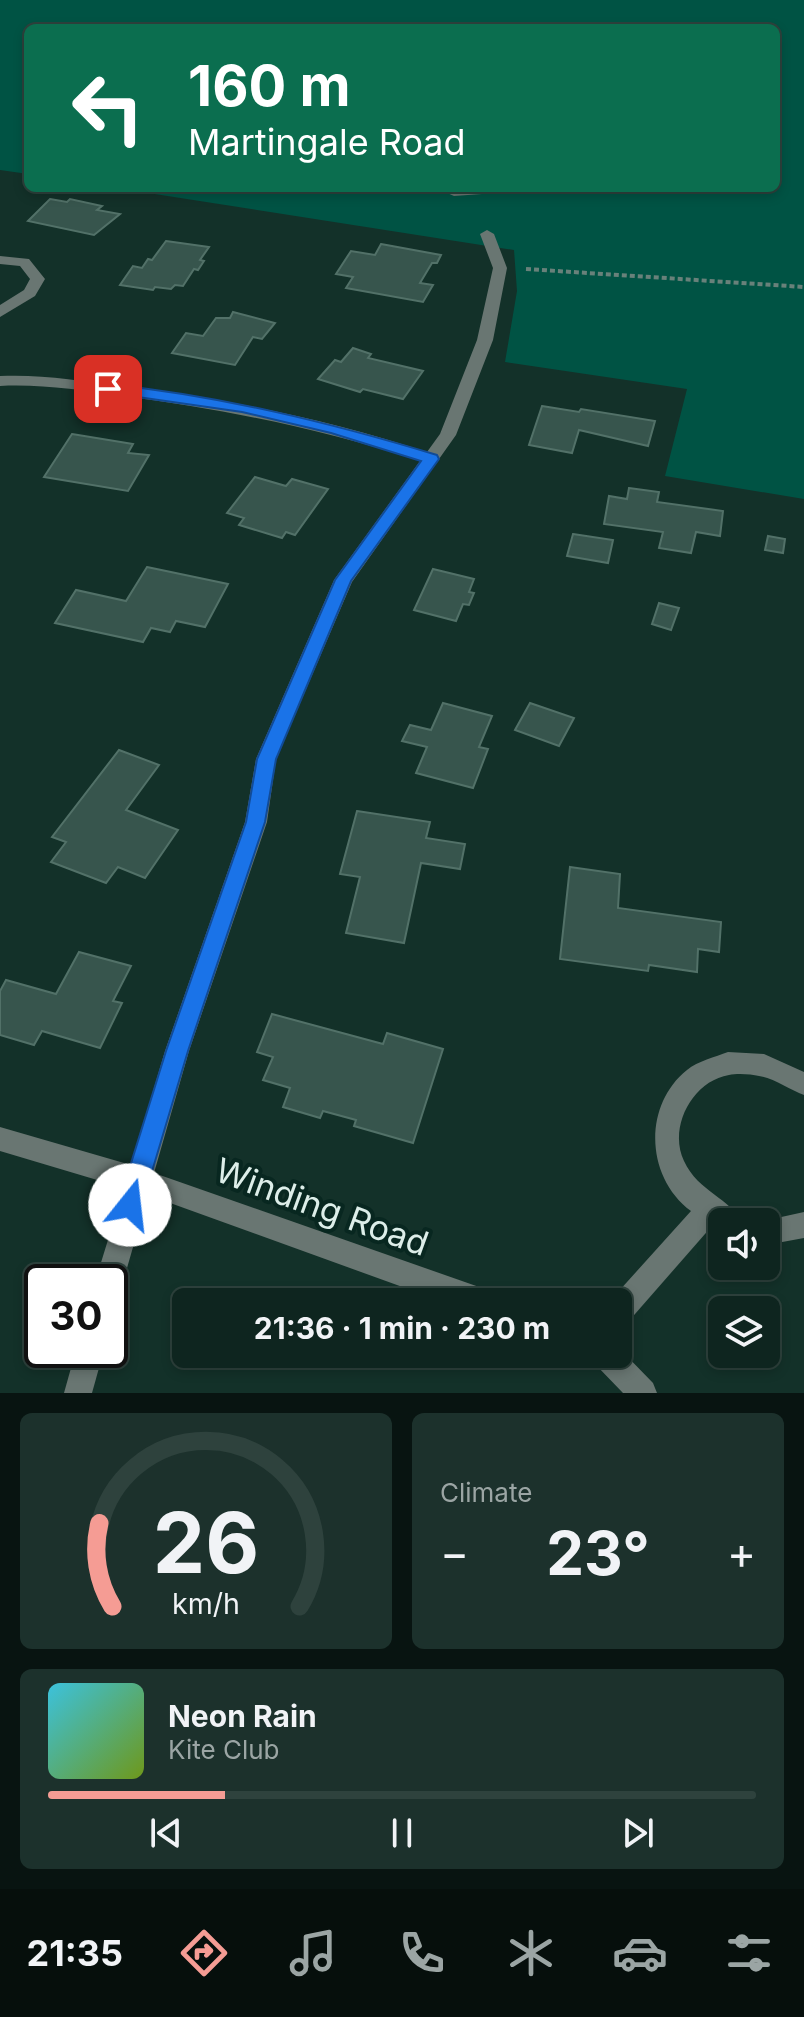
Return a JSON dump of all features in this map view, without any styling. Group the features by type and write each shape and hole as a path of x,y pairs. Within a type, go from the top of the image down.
{"street":[{"path":"114,1264 177,1051 256,822 266,759 343,580 448,435 485,340 500,268 487,234"},
{"path":"0,260 24,262 38,279 30,293 0,312"},
{"path":"0,381 30,378 178,396 316,425 431,459"},
{"path":"708,1209 686,1192 672,1167 665,1142 667,1117 677,1095 693,1078 714,1067 742,1063 773,1068 804,1084"},
{"name":"Winding Road","path":"0,1139 137,1179 443,1288"},
{"path":"780,1229 804,1225"},
{"path":"632,1299 708,1226"},
{"path":"78,1393 85,1368"},
{"path":"619,1368 643,1393"}],"path":[{"path":"500,268 804,287"}],"green space":[{"path":"0,0 804,0 804,499 665,476 687,389 505,362 517,291 514,250 142,192 780,192 780,24 24,24 24,173 0,170"}],"building":[{"path":"50,199 67,202 70,199 102,206 97,210 120,214 94,235 28,221"},
{"path":"166,241 209,247 200,260 204,261 198,270 194,269 183,286 175,285 171,289 155,287 153,290 120,285 133,266 142,268"},
{"path":"381,244 441,255 420,283 433,285 423,302 346,288 353,277 336,274 351,251 375,255"},
{"path":"233,312 275,323 262,339 253,337 235,365 172,353 186,333 203,336 216,318 230,318"},
{"path":"353,348 371,354 368,358 423,371 403,399 363,389 360,392 318,379 335,360 341,362"},
{"path":"542,406 655,421 648,446 579,430 572,453 529,445"},
{"path":"72,434 133,444 128,453 149,455 128,491 44,477"},
{"path":"255,477 286,486 292,479 328,489 295,535 286,532 282,538 239,525 244,518 227,513"},
{"path":"629,488 659,492 657,502 723,511 720,536 696,532 691,553 659,548 663,532 604,524 609,496 627,499"},
{"path":"573,534 613,540 608,563 567,556"},
{"path":"768,536 785,539 783,553 765,550"},
{"path":"147,567 228,584 205,627 176,621 170,632 151,628 143,642 55,623 76,590 126,601"},
{"path":"433,569 474,579 469,592 474,593 469,605 463,604 456,621 414,610"},
{"path":"659,603 679,608 671,630 652,624"},
{"path":"443,703 492,716 479,747 488,749 473,788 416,773 427,747 402,741 410,725 431,730"},
{"path":"530,703 574,718 559,746 515,730"},
{"path":"119,750 159,765 126,810 178,830 145,878 118,867 106,883 51,862 66,842 52,837"},
{"path":"357,811 430,822 426,838 465,844 460,869 421,863 404,943 346,933 360,877 340,874"},
{"path":"570,867 620,874 618,908 721,922 719,952 698,949 697,972 649,965 648,971 560,959"},
{"path":"79,952 131,966 113,1001 122,1003 100,1048 42,1031 34,1045 0,1035 0,991 6,980 56,994"},
{"path":"272,1014 383,1044 387,1033 443,1049 413,1143 354,1126 356,1120 323,1111 320,1118 283,1107 290,1088 263,1080 273,1057 257,1052"}],"route":[{"path":"108,389 178,396 242,408 335,429 431,459 343,580 266,759 256,822 177,1051 130,1205"}]}
